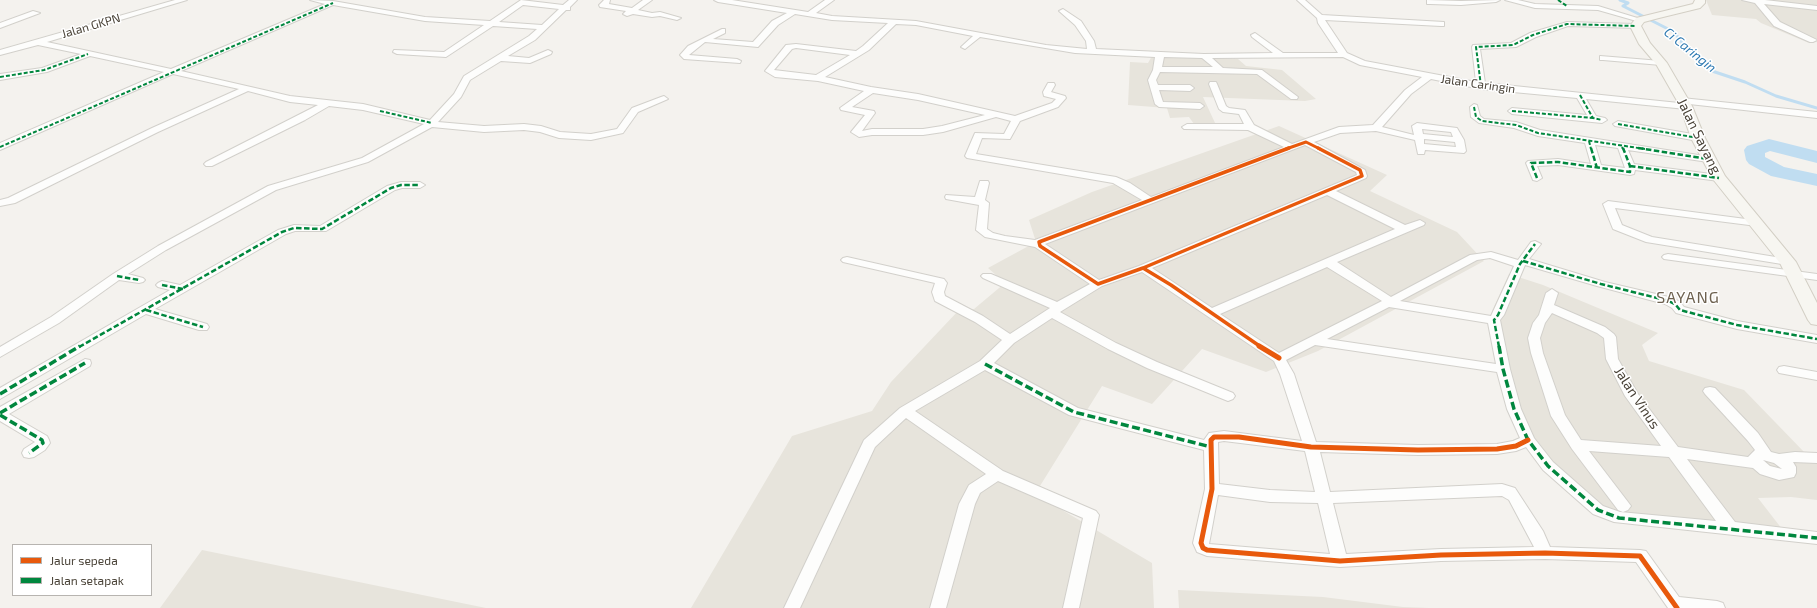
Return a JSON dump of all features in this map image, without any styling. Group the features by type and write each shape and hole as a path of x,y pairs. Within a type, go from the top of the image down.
{"main road":[{"path":"1643,20 1696,6 1700,3 1700,0"},
{"name":"Jalan Sayang","path":"1643,20 1645,44 1660,63 1684,104 1708,160 1719,178 1757,223 1791,268 1817,320"}],"street":[{"name":"Jalan GKPN","path":"2,50 37,42 183,0"},
{"path":"314,0 425,19 545,26"},
{"path":"623,16 648,0"},
{"path":"718,0 808,15 843,19 868,19 916,23 1046,47 1092,52 1204,56 1344,55"},
{"path":"808,15 830,0"},
{"path":"1301,0 1320,17 1322,23 1344,55"},
{"path":"1430,2 1461,3 1496,0"},
{"path":"1509,0 1535,6 1598,8 1643,20"},
{"path":"1558,0 1567,6"},
{"path":"1746,0 1813,6"},
{"path":"1774,0 1813,6"},
{"path":"1757,1 1777,24 1813,40"},
{"path":"397,52 446,55 524,2 570,4"},
{"path":"606,2 602,5 652,15 660,14 677,18"},
{"path":"0,147 332,3"},
{"path":"0,353 55,320 117,276 162,248 272,188 364,160 418,133 431,123 458,95 467,78 532,38 570,4"},
{"path":"1063,11 1078,23 1090,41 1092,52"},
{"path":"704,40 755,45 775,22 794,12"},
{"path":"0,26 36,13"},
{"path":"1320,17 1441,24"},
{"path":"1481,86 1476,47 1513,45 1533,34 1567,24 1643,20"},
{"path":"818,78 866,48 893,22"},
{"path":"722,31 691,48 684,56 738,61"},
{"path":"965,47 978,35"},
{"path":"1255,35 1281,55"},
{"path":"37,42 248,88 290,99 363,107 431,123 469,129 524,127 541,129 559,135 590,137 620,131 635,110 664,99"},
{"path":"857,53 796,46 789,47 769,71 775,74 818,78 871,90 918,97 1016,119 1055,105 1062,98 1047,94 1051,85"},
{"path":"500,58 530,61 548,52"},
{"path":"0,77 44,70 88,54"},
{"path":"1160,54 1157,69 1153,78 1153,87 1159,104 1200,106"},
{"name":"Jalan Caringin","path":"1344,55 1368,65 1481,86 1816,115"},
{"path":"1204,56 1221,70"},
{"path":"1603,58 1660,63"},
{"path":"1157,69 1259,72 1294,97"},
{"path":"1376,128 1408,92 1429,76"},
{"path":"1213,84 1222,107 1226,110 1242,112 1250,127"},
{"path":"1153,87 1190,88"},
{"path":"0,203 11,201 155,130 248,88"},
{"path":"871,90 844,108 871,113 856,132 859,134 872,132 924,132 943,129 998,114"},
{"path":"1512,111 1597,119 1580,95"},
{"path":"209,164 302,118 326,104"},
{"path":"1474,107 1476,117 1482,121 1516,125 1538,133 1589,142 1708,160"},
{"path":"1016,119 1007,137 978,135 970,156 1116,180 1149,200"},
{"path":"1618,124 1698,138"},
{"path":"1187,127 1250,127 1293,148"},
{"path":"1040,244 1039,242 1042,239 1339,130 1376,128 1420,143 1463,154 1459,140 1420,143"},
{"path":"792,608 869,444 888,426 905,411 985,364 1010,340 1098,284 1143,268 1362,176 1360,170 1306,142"},
{"path":"1589,142 1597,168"},
{"path":"1537,178 1532,163 1558,162 1630,172 1630,166 1622,147"},
{"path":"1630,166 1719,178"},
{"path":"979,201 984,183"},
{"path":"0,394 85,343 184,289 282,232 294,228 322,229 391,188 420,185"},
{"path":"1328,191 1404,229"},
{"path":"950,197 984,203 981,230 989,236 1040,244 1040,246 1098,284"},
{"path":"1757,223 1608,204 1617,227 1650,240 1791,268 1817,277"},
{"path":"1211,313 1420,223"},
{"path":"1535,244 1522,263 1498,315 1494,320 1503,369 1514,409 1528,440 1548,466 1598,510 1619,518 1730,528 1817,538"},
{"path":"1279,358 1315,341 1474,257 1491,255 1669,301 1676,305 1680,310 1737,326 1817,339"},
{"path":"1668,257 1791,268"},
{"path":"847,260 940,281 938,292 939,298 979,319 1010,340"},
{"path":"1328,262 1389,302 1494,320"},
{"path":"1143,268 1171,285 1279,358 1287,374 1311,447 1340,561"},
{"path":"117,276 139,280"},
{"path":"987,276 1055,310 1112,346 1152,365 1228,396"},
{"path":"162,285 184,289"},
{"path":"1552,293 1548,307 1539,323 1534,338 1537,353 1558,416 1577,445 1623,506"},
{"name":"Jalan Vinus","path":"1548,307 1601,330 1610,337 1612,359 1628,390 1647,418 1730,528"},
{"path":"146,310 203,327"},
{"path":"1315,341 1503,369"},
{"path":"29,453 43,443 42,440 0,414 85,363"},
{"path":"985,364 1074,412 1211,447"},
{"path":"1784,370 1817,376"},
{"path":"1710,391 1753,437 1767,458"},
{"path":"905,411 998,475 1091,515 1071,608"},
{"path":"1528,440 1516,446 1497,449 1418,450 1311,447 1224,436 1214,437 1211,447 1212,489 1201,543 1203,548 1207,550 1340,561 1441,555 1545,553 1640,556 1675,606 1717,608"},
{"name":"Jalan Vinus","path":"1577,445 1767,458 1817,458"},
{"path":"938,608 967,504 974,489 986,480 998,475"},
{"path":"1212,489 1270,496 1323,498 1502,490 1510,492 1514,496 1537,535 1545,553"}],"shaded area":[{"path":"1706,0 1817,0 1817,42 1809,43 1761,23 1756,19 1712,15"},
{"path":"1152,56 1238,59 1246,66 1282,70 1316,99 1305,101 1203,97 1216,125 1194,124 1189,117 1170,118 1167,108 1128,105 1130,62 1148,63"},
{"path":"1279,126 1387,175 1370,191 1457,232 1484,261 1318,351 1266,372 1202,349 1152,404 1102,386 1035,494 1152,563 1154,608 691,608 792,436 872,411 891,382 958,311 974,309 1005,283 988,268 1036,242 1029,220 1092,192"},
{"path":"1509,274 1543,285 1658,333 1642,345 1649,361 1744,390 1806,454 1817,455 1817,500 1791,497 1758,498 1789,538 1617,515 1580,495 1537,452 1490,327 1492,311"},
{"path":"202,550 486,608 160,608"},
{"path":"1178,590 1323,597 1403,607 1429,608 1179,608"}],"waterway":[{"name":"Ci Caringin","path":"1620,0 1628,3 1623,6 1672,31 1681,40 1683,46 1699,55 1702,62 1712,71 1745,82 1776,96 1817,108"},
{"path":"1817,157 1769,145 1754,150 1756,160 1778,172 1817,180"}],"marked path":[{"path":"1558,0 1567,6"},
{"path":"0,147 131,89 333,3"},
{"path":"1481,86 1476,47 1513,45 1533,35 1567,24 1635,26"},
{"path":"0,77 44,70 88,54"},
{"path":"1580,95 1593,118 1602,120"},
{"path":"1474,107 1476,117 1482,121 1516,125 1538,133 1708,159"},
{"path":"380,111 432,123"},
{"path":"1512,111 1593,118"},
{"path":"1618,124 1698,138"},
{"path":"1589,141 1597,168"},
{"path":"1537,178 1531,163 1558,162 1630,172 1630,166 1622,147"},
{"path":"1630,166 1719,178"},
{"path":"0,394 85,343 282,232 294,228 322,229 391,188 401,185 420,185"},
{"path":"1535,244 1520,264 1498,315 1494,320 1503,369 1514,409 1528,440 1548,466 1598,510 1619,518 1730,528 1817,538"},
{"path":"1523,261 1601,284 1669,301 1676,305 1680,310 1737,325 1817,339"},
{"path":"117,276 139,280"},
{"path":"162,285 183,289"},
{"path":"146,310 203,327"},
{"path":"0,413 85,363"},
{"path":"985,364 1074,412 1211,447"},
{"path":"0,415 42,440 43,443 29,453"}],"cycle path":[{"path":"1143,268 1098,284 1040,246 1039,242 1306,142 1360,170 1362,176 1349,182 1143,268 1171,285 1247,338 1279,358"},
{"path":"1528,440 1516,446 1497,449 1418,450 1311,447 1239,437 1214,437 1211,440 1212,489 1201,543 1203,548 1207,550 1340,561 1441,555 1545,553 1640,556 1677,608"}],"district":[{"name":"SAYANG","path":"1688,298"}]}
